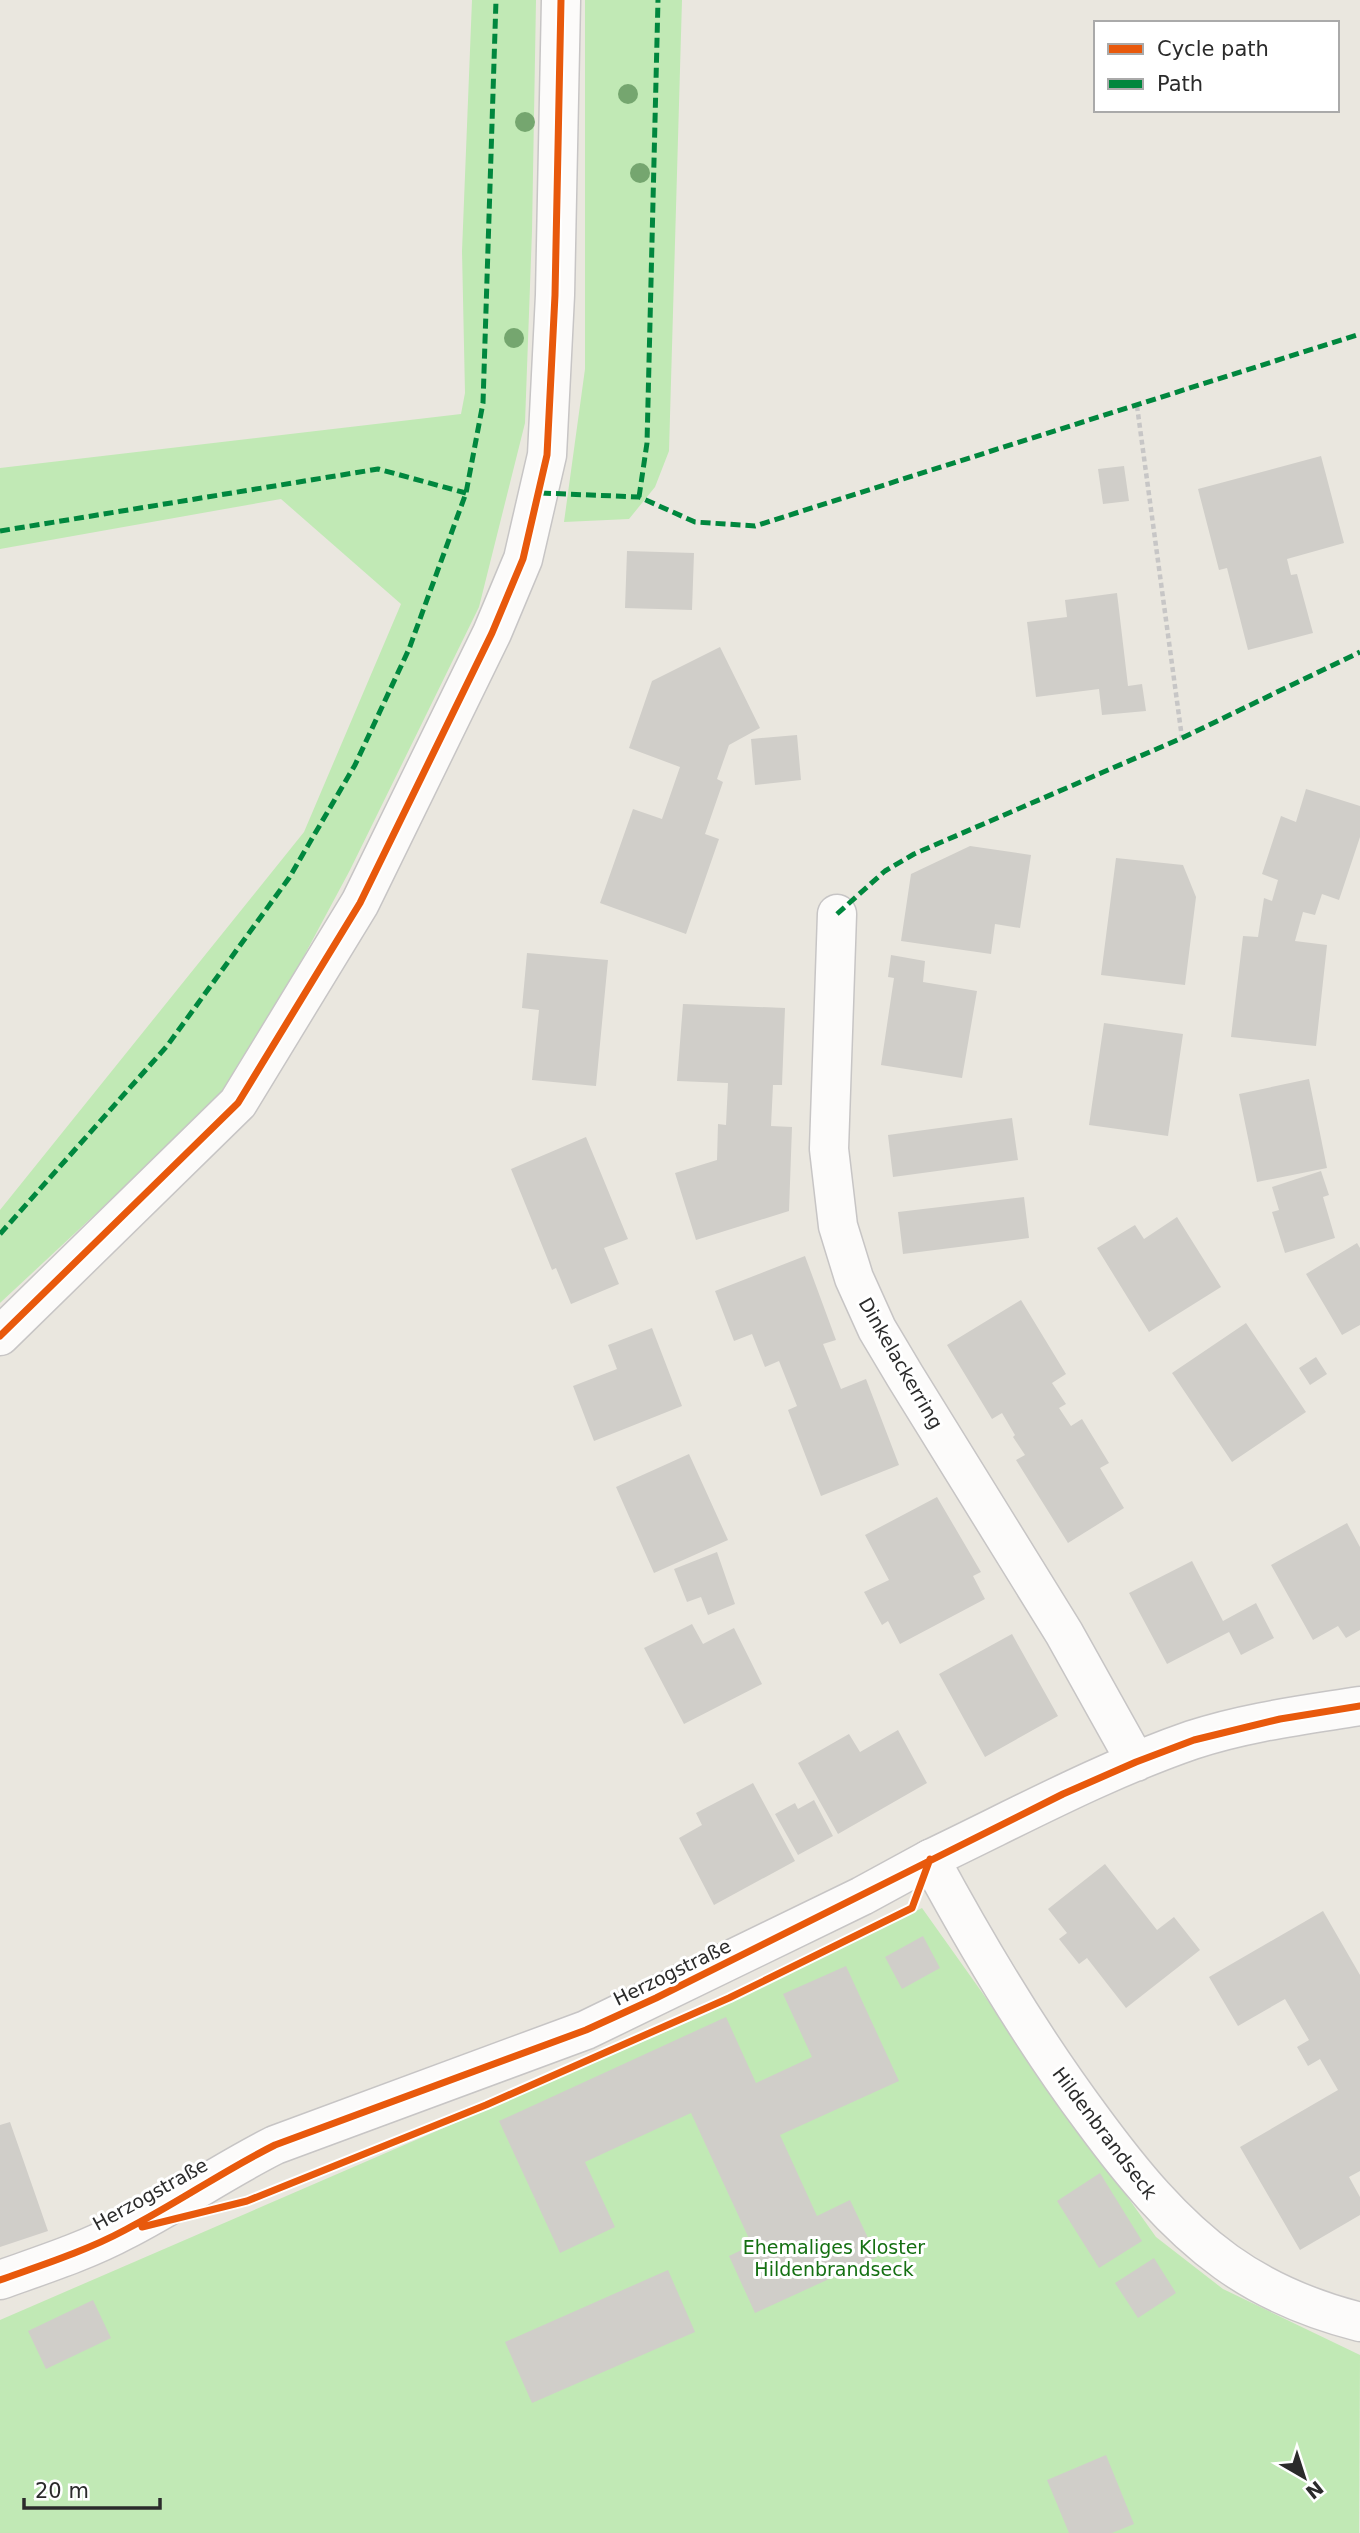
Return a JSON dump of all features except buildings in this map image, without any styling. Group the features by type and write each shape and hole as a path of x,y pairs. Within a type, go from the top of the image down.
{"street":[{"path":"0,1336 238,1103 360,903 440,744 497,620 523,558 541,493 547,455 552,392 561,0"},
{"name":"Dinkelackerring","path":"837,915 830,1149 838,1226 853,1278 891,1353 1063,1633 1136,1762"},
{"name":"Herzogstraße","path":"0,2280 125,2231 229,2168 275,2146 586,2030 656,1998 930,1860 1136,1762 1194,1740 1280,1719 1360,1706"},
{"name":"Hildenbrandseck","path":"930,1860 1016,2012 1071,2091 1151,2195 1184,2228 1227,2263 1323,2313 1360,2322"}],"path":[{"path":"1136,406 1182,738"}],"green space":[{"path":"472,0 536,0 525,423 479,607 350,870 236,1083 0,1303 0,1210 304,832 401,604 281,499 0,549 0,468 461,414 465,393 462,251"},
{"path":"585,0 682,0 669,451 655,487 629,519 564,522 585,369"},
{"name":"Ehemaliges Kloster Hildenbrandseck","path":"922,1908 1156,2237 1223,2289 1360,2355 1359,2533 0,2533 0,2320 709,2013"}],"marked path":[{"path":"0,1234 167,1046 289,878 355,765 409,649 466,493 483,403 496,0"},
{"path":"639,497 647,443 658,0"},
{"path":"541,493 639,497 695,522 755,526 1360,334"},
{"path":"0,531 378,469 466,493"},
{"path":"837,914 885,871 914,854 1182,738 1360,652"}],"cycle path":[{"path":"0,1336 238,1103 360,903 492,633 523,559 547,455 555,295 561,0"},
{"path":"0,2280 110,2238 275,2145 586,2030 656,1998 1063,1794 1136,1762 1194,1740 1280,1719 1360,1706"},
{"path":"142,2227 247,2201 486,2105 729,1998 912,1908 930,1859"}]}
